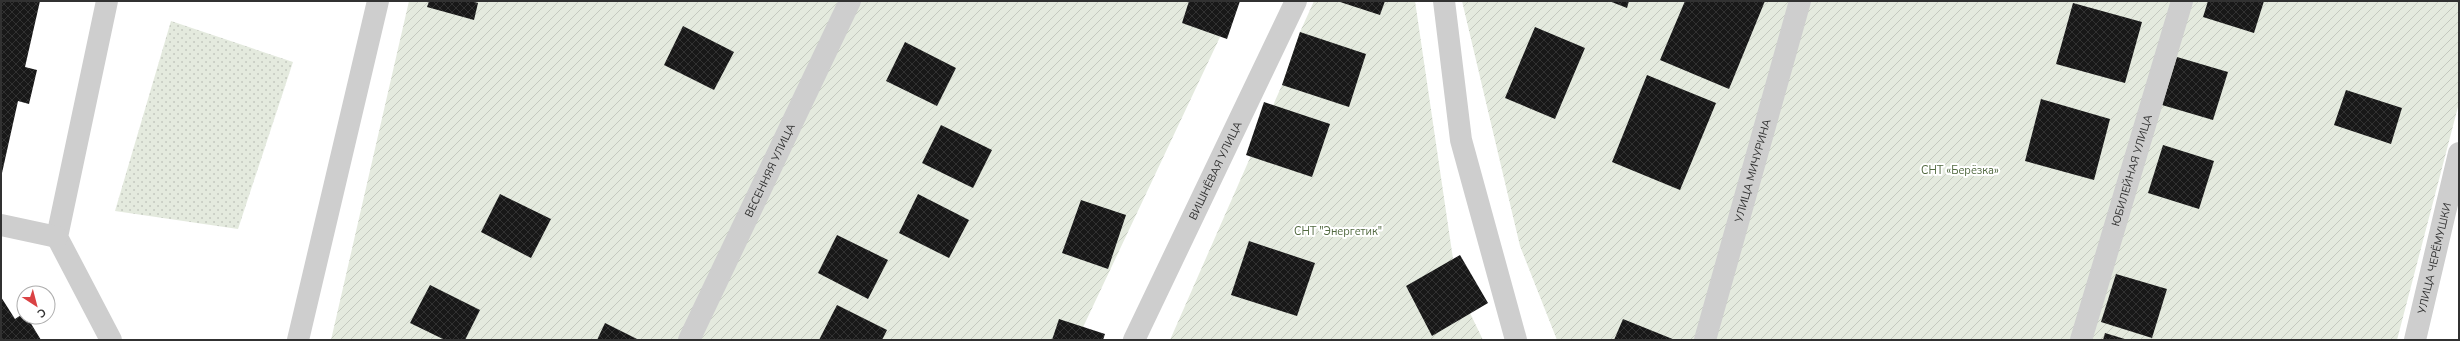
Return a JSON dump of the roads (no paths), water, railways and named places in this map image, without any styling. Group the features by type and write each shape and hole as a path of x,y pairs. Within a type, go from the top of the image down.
{"street":[{"path":"107,1 57,236 111,340"},
{"path":"298,340 378,1"},
{"name":"ВЕСЕННЯЯ УЛИЦА","path":"689,340 850,1"},
{"name":"ВИШНЁВАЯ УЛИЦА","path":"1134,340 1296,1"},
{"path":"1444,1 1461,140 1516,340"},
{"name":"УЛИЦА МИЧУРИНА","path":"1705,340 1800,1"},
{"name":"ЮБИЛЕЙНАЯ УЛИЦА","path":"2081,340 2182,1"},
{"name":"УЛИЦА ЧЕРЁМУШКИ","path":"2415,340 2459,153"},
{"path":"1,225 57,236"}],"park label":[{"name":"СНТ «Берёзка»","path":"1960,170"},
{"name":"СНТ \"Энергетик\"","path":"1338,231"}]}
